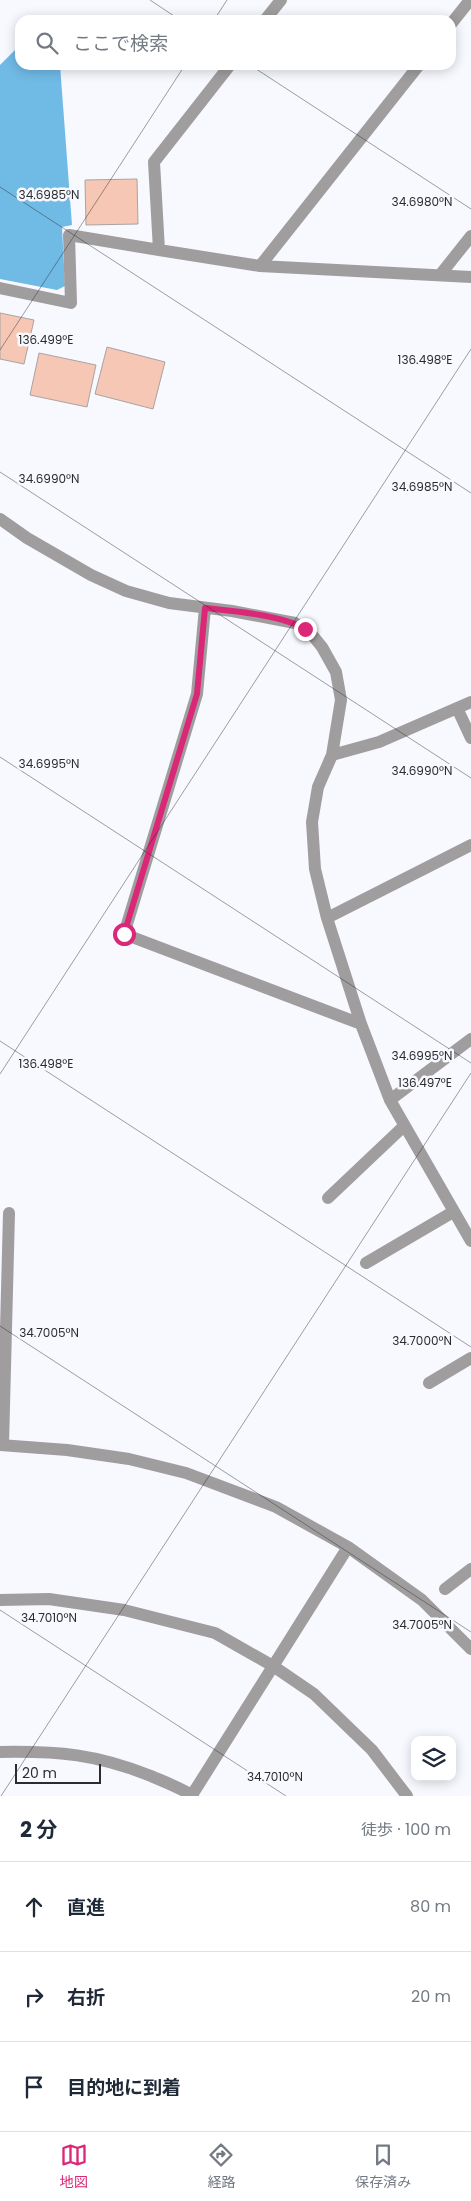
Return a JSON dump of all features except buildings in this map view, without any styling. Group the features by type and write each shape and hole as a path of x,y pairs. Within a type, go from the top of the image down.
{"street":[{"path":"270,15 281,0"},
{"path":"456,18 470,0"},
{"path":"159,250 154,162 226,70"},
{"path":"260,266 415,70"},
{"path":"0,288 71,303 69,235 260,266 471,277"},
{"path":"440,275 471,236"},
{"path":"0,519 27,538 91,575 126,590 169,603 232,611 295,624 313,636 331,661 340,685 341,700 332,754 318,787 312,822 315,869 327,918 361,1024 390,1100 471,1241"},
{"path":"205,608 197,694 124,934 361,1024"},
{"path":"332,754 379,742 471,702"},
{"path":"457,708 471,738"},
{"path":"327,918 471,845"},
{"path":"390,1100 471,1039"},
{"path":"328,1198 404,1126"},
{"path":"9,1212 3,1296 2,1445 67,1450 130,1460 186,1473 276,1507 348,1548 422,1600 471,1649"},
{"path":"366,1263 453,1212"},
{"path":"430,1383 471,1358"},
{"path":"0,1752 75,1754 104,1759 155,1778 192,1795 348,1548"},
{"path":"445,1588 471,1569"},
{"path":"0,1600 49,1599 124,1610 215,1633 273,1666 314,1694 372,1750 407,1796"}],"water":[{"path":"15,50 15,70 60,70 72,225 62,227 65,286 57,290 0,279 0,65"}],"route":[{"path":"124,934 197,694 205,608 232,611 295,624 305,629"}]}
